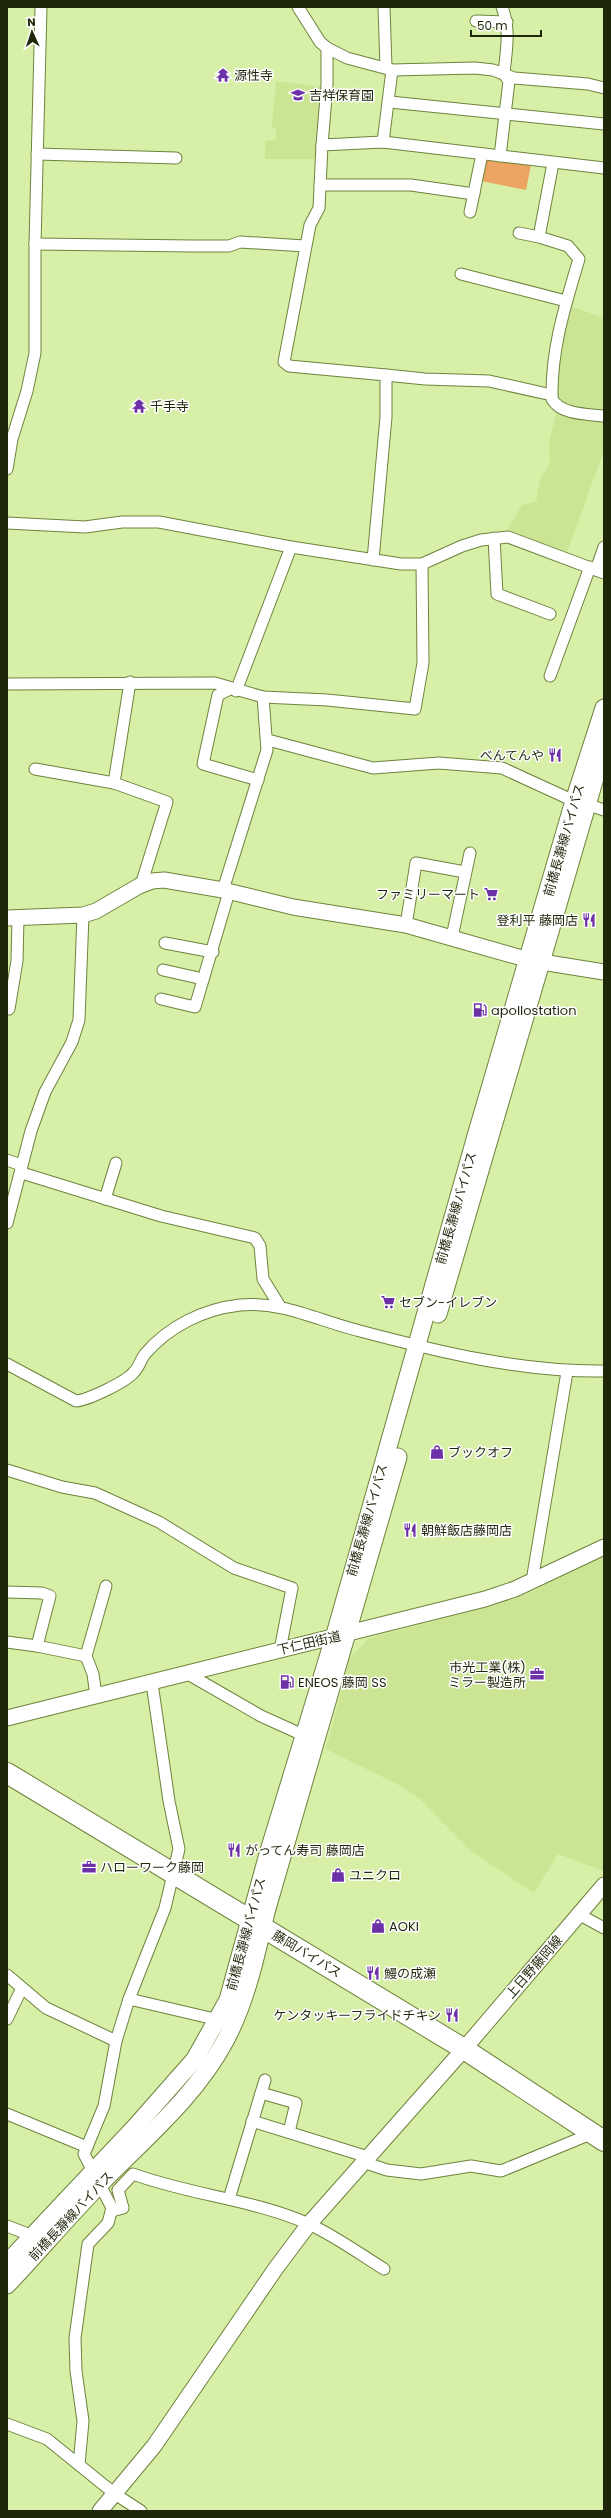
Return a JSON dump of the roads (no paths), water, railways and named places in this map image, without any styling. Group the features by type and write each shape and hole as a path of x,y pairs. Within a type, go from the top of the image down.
{"highway":[{"name":"藤岡バイパス","path":"7,1773 174,1876 256,1923 464,2049 600,2137"}],"main road":[{"name":"前橋長瀞線バイパス","path":"7,2285 195,2059 219,2020 228,2000 256,1923 341,1636 422,1346 536,962 580,803 604,708"},
{"name":"前橋長瀞線バイパス","path":"580,803 604,747"},
{"name":"前橋長瀞線バイパス","path":"7,2263 33,2236 188,2093 208,2069 225,2040 241,2005 256,1923 304,1735 341,1636"}],"street":[{"path":"7,469 10,439 35,353 35,244 41,7"},
{"path":"298,7 320,42 327,48 348,58 389,69 475,68 493,70 514,78 588,84 604,88"},
{"path":"383,142 390,102 384,7"},
{"path":"500,156 509,81 504,74 508,50 507,22 502,7"},
{"path":"476,21 507,22"},
{"path":"327,48 327,86 319,208 310,225 305,246 284,362 289,366 425,379 489,381 552,394"},
{"path":"390,102 604,124"},
{"path":"322,145 383,142 604,168"},
{"path":"37,154 176,158"},
{"path":"470,212 482,154"},
{"path":"539,237 553,163"},
{"path":"320,185 410,185 474,194"},
{"path":"519,233 539,237 568,246 579,259 566,301 556,342 552,394 556,406 562,409 604,416"},
{"path":"35,244 229,246 240,242 305,246"},
{"path":"461,274 566,301"},
{"path":"373,560 386,417 386,375"},
{"path":"7,523 85,527 122,522 159,522 291,547 401,564 422,564 462,546 494,538 508,537 596,570"},
{"path":"494,538 497,594 550,614"},
{"path":"258,780 203,764 218,695 233,690 291,547"},
{"path":"550,676 596,570 604,547"},
{"path":"7,684 130,682 215,683 233,690 263,698 327,700 415,709 423,663 422,564"},
{"path":"114,783 130,682"},
{"path":"161,1000 195,1008 212,952 226,891 267,750 268,740 263,698"},
{"path":"268,740 373,768 439,763 502,768 580,803 604,810"},
{"path":"35,769 114,783 167,802 142,885"},
{"path":"452,937 470,853"},
{"path":"406,925 416,863 466,872"},
{"path":"10,1009 17,961 12,918 83,915 96,911 142,885 152,881 164,880 226,891 293,907 406,925 536,962 604,972"},
{"path":"7,1223 21,1169 45,1092 72,1042 79,1020 83,915"},
{"path":"165,943 212,952"},
{"path":"163,970 203,979"},
{"path":"7,1160 21,1169 105,1199 161,1216 255,1238 260,1246 263,1280 279,1306"},
{"path":"105,1199 116,1163"},
{"path":"7,1364 76,1401 87,1401 134,1373 145,1354 164,1337 203,1312 240,1305 279,1306 337,1325 422,1346 534,1369 567,1372 604,1371"},
{"path":"532,1581 567,1372"},
{"path":"7,1470 62,1487 95,1493 159,1522 234,1568 292,1588 280,1650"},
{"name":"下仁田街道","path":"7,1718 485,1599 532,1581 604,1547"},
{"path":"96,1696 93,1674 86,1656 106,1586"},
{"path":"7,1592 42,1593 50,1596 37,1646"},
{"path":"7,1642 37,1646 86,1656"},
{"path":"188,1674 261,1716 304,1735"},
{"path":"79,2465 84,2421 76,2371 75,2338 88,2244 108,2223 112,2211 111,2203 84,2157 104,2106 116,2041 129,1999 165,1908 174,1876 179,1849 169,1801 152,1683"},
{"name":"上日野藤岡線","path":"100,2511 154,2446 276,2268 309,2224 464,2049 580,1915 604,1884"},
{"path":"580,1915 604,1928"},
{"path":"7,1975 46,2008 116,2041"},
{"path":"7,2018 22,1988"},
{"path":"129,1999 219,2020"},
{"path":"229,2198 265,2080"},
{"path":"261,2093 296,2103 289,2132"},
{"path":"7,2114 87,2147"},
{"path":"252,2121 289,2132 365,2160 387,2170 421,2174 471,2166 501,2171 600,2137"},
{"path":"112,2211 123,2208 118,2190 133,2174 153,2182 229,2198 309,2224 384,2269"},
{"path":"7,2226 33,2236"},
{"path":"7,2424 47,2439 115,2494 141,2511"}],"place":[{"name":"源性寺","path":"223,75"},
{"name":"吉祥保育園","path":"298,95"},
{"name":"千手寺","path":"139,406"},
{"name":"べんてんや","path":"555,755"},
{"name":"ファミリーマート","path":"491,894"},
{"name":"登利平 藤岡店","path":"589,920"},
{"name":"apollostation","path":"480,1010"},
{"name":"セブン-イレブン","path":"388,1302"},
{"name":"ブックオフ","path":"437,1452"},
{"name":"朝鮮飯店藤岡店","path":"410,1530"},
{"name":"市光工業(株) ミラー製造所","path":"537,1674"},
{"name":"ENEOS 藤岡 SS","path":"287,1682"},
{"name":"がってん寿司 藤岡店","path":"234,1850"},
{"name":"ハローワーク藤岡","path":"89,1867"},
{"name":"ユニクロ","path":"338,1875"},
{"name":"AOKI","path":"378,1926"},
{"name":"鰻の成瀬","path":"373,1973"},
{"name":"ケンタッキーフライドチキン","path":"452,2015"}]}
